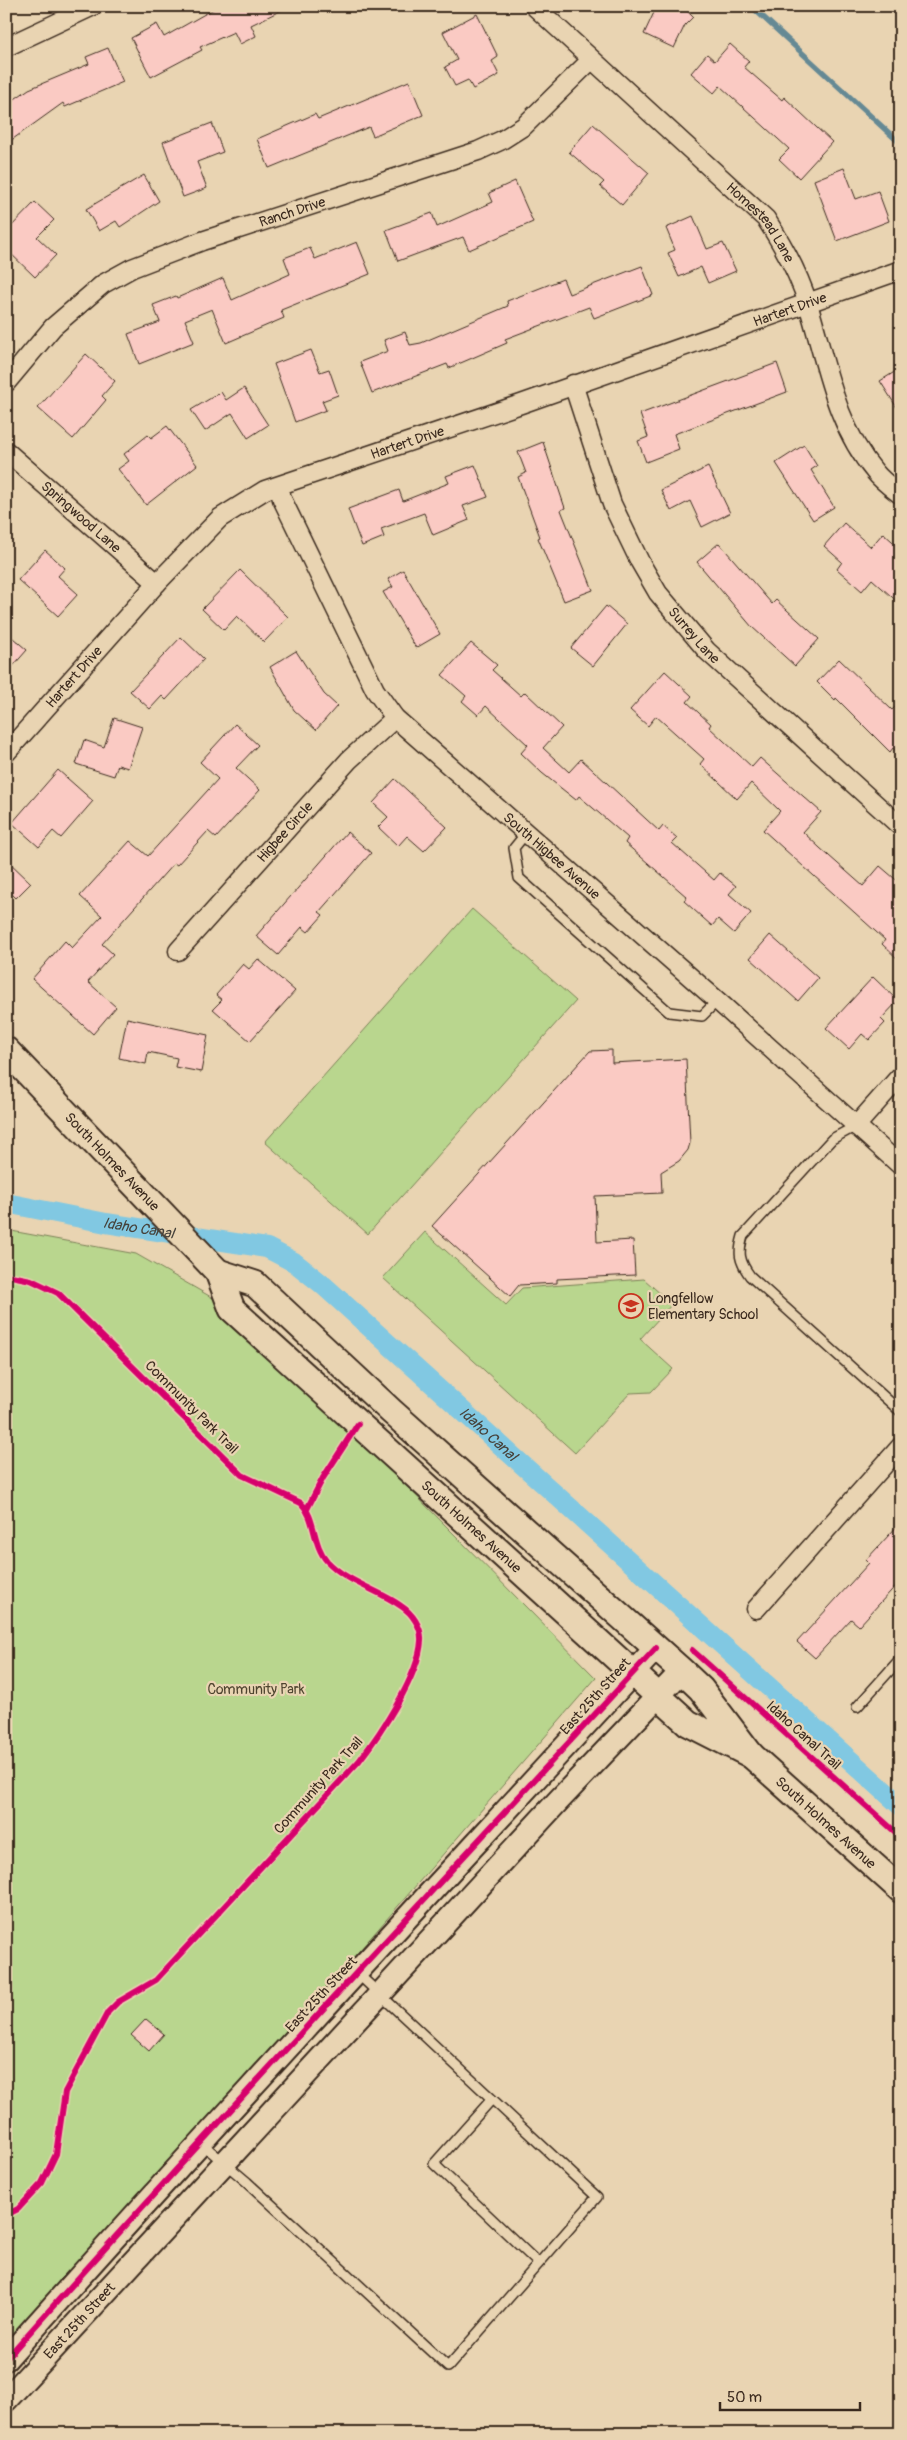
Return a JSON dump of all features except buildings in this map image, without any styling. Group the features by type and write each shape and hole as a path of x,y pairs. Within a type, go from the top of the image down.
{"main road":[{"name":"South Holmes Avenue","path":"6,1050 218,1272 232,1309 688,1722 751,1754"},
{"name":"South Holmes Avenue","path":"218,1272 255,1284 391,1411 682,1671 700,1689 751,1754 901,1890"}],"street":[{"path":"6,47 93,6"},
{"name":"Homestead Lane","path":"534,6 766,219 783,245 808,302 826,369 841,416 849,433 876,473 901,495"},
{"name":"Ranch Drive","path":"6,382 53,327 103,284 132,268 202,241 478,152 524,126 592,60"},
{"name":"Hartert Drive","path":"6,753 156,582 220,518 265,490 279,487 350,460 901,270"},
{"name":"Surrey Lane","path":"573,384 612,504 640,562 658,593 708,651 901,827"},
{"name":"Springwood Lane","path":"6,451 156,582"},
{"name":"South Higbee Avenue","path":"279,487 282,499 375,690 395,718 527,832 901,1166"},
{"name":"Higbee Circle","path":"178,950 349,760 395,718"},
{"path":"856,1126 901,1075"},
{"path":"756,1609 901,1446"},
{"name":"East 25th Street","path":"6,2359 200,2142 656,1648"},
{"name":"East 25th Street","path":"6,2400 379,1994 682,1671"}],"lane":[{"path":"527,832 514,848 519,878 663,1007 669,1012 702,1016 717,1001"},
{"path":"856,1126 832,1138 743,1236 739,1251 741,1264 750,1276 901,1412"},
{"path":"857,1707 901,1658"},
{"path":"200,2142 448,2367 597,2197 357,1973"},
{"path":"492,2099 434,2164 538,2264"}],"green space":[{"path":"472,909 576,1001 368,1234 265,1142"},
{"name":"Community Park","path":"6,1230 136,1254 232,1309 596,1678 6,2358"},
{"path":"425,1232 506,1305 522,1288 644,1279 672,1304 640,1339 673,1369 651,1392 630,1393 575,1453 383,1278"}],"waterway":[{"path":"751,6 901,144"},
{"name":"Idaho Canal","path":"6,1203 106,1223 267,1248 294,1262 323,1285 901,1806"}],"cycle path":[{"name":"Community Park Trail","path":"6,1275 31,1280 58,1293 242,1475 301,1503 306,1509 319,1547 327,1561 344,1575 392,1600 405,1609 418,1626 421,1636 419,1655 406,1687 377,1736 359,1761 156,1980 118,2002 108,2012 65,2092 56,2154 42,2183 18,2209 6,2215"},
{"path":"307,1509 323,1478 358,1424"},
{"path":"6,2359 248,2091 656,1648"},
{"name":"Idaho Canal Trail","path":"692,1650 901,1837"}],"place":[{"name":"Longfellow Elementary School","path":"631,1306"}]}
